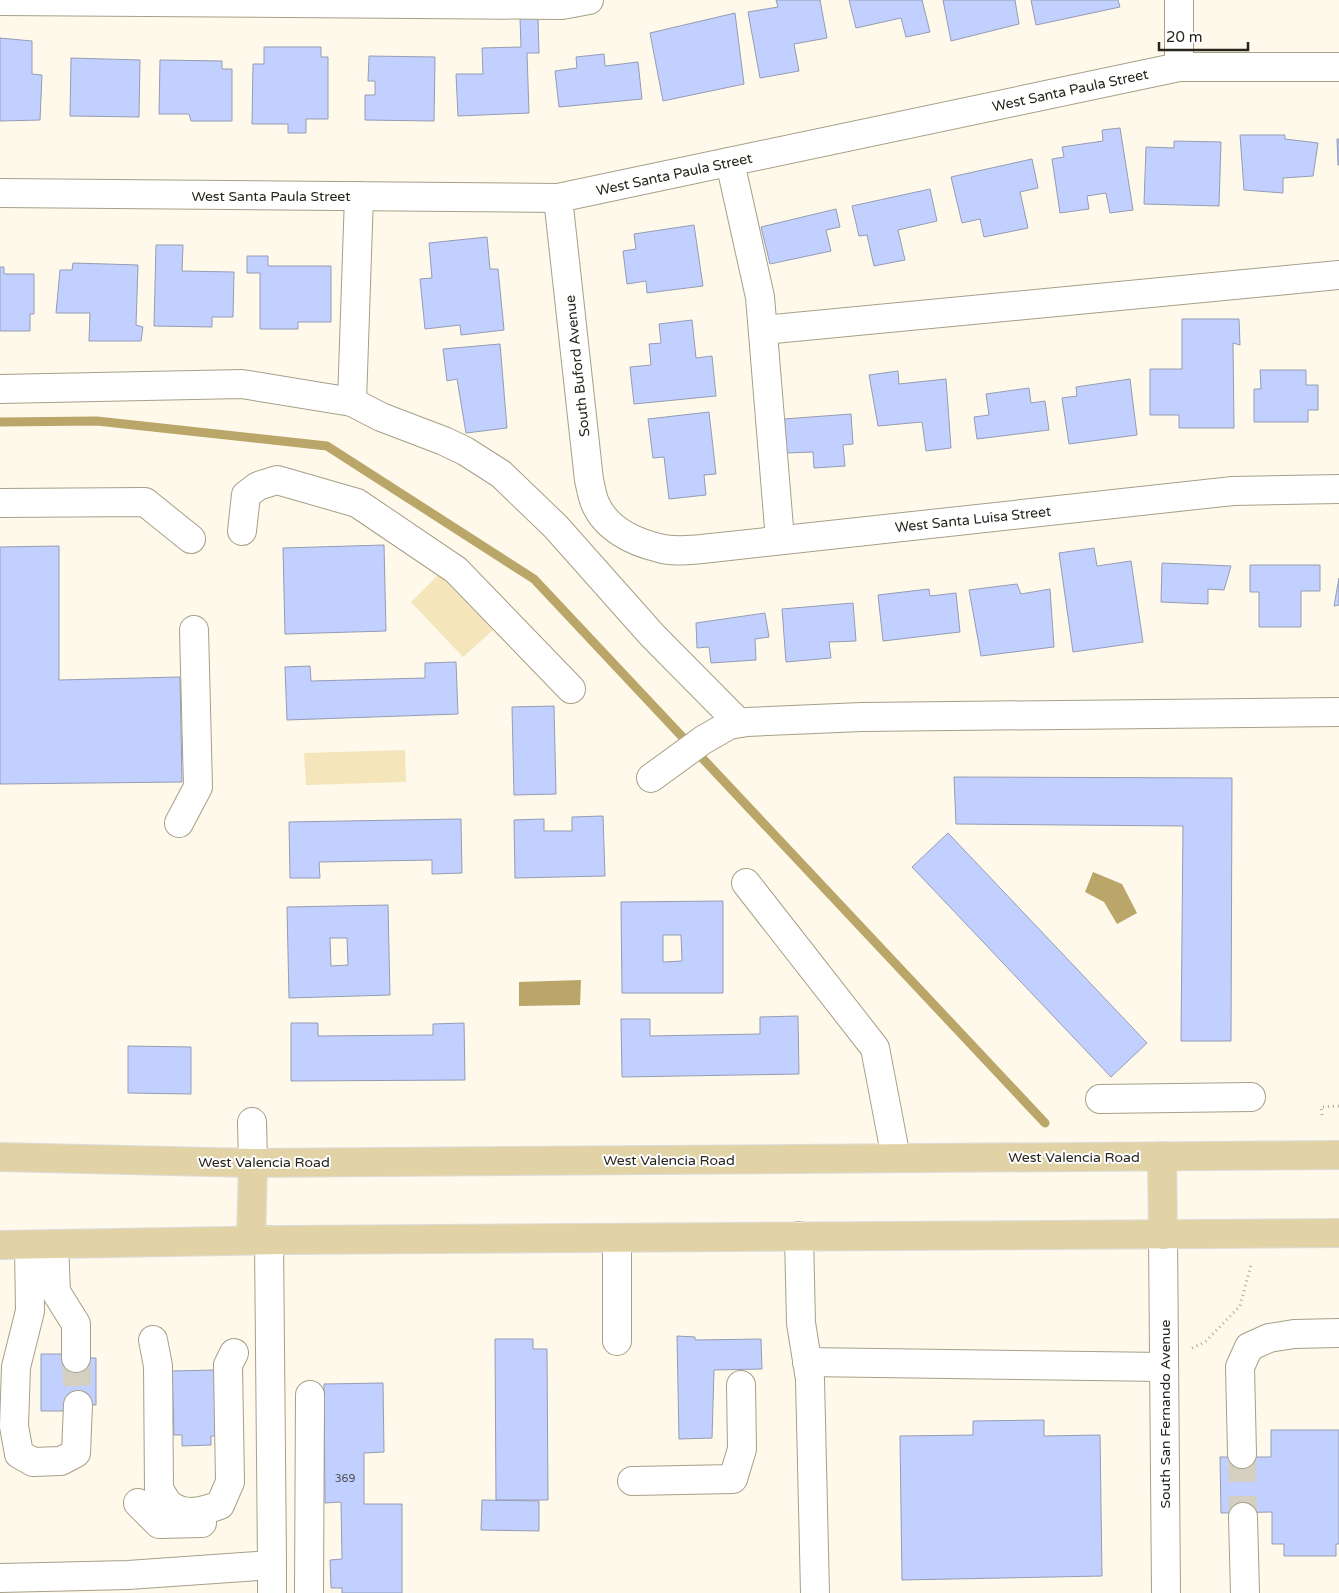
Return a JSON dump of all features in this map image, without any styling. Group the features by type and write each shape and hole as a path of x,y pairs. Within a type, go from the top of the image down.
{"main road":[{"name":"West Valencia Road","path":"0,1157 252,1163 1339,1155"},
{"path":"1162,1156 1163,1234"},
{"path":"252,1163 260,1240"},
{"path":"0,1245 260,1240 1339,1233"}],"street":[{"path":"0,1 562,5 589,0"},
{"path":"1179,0 1179,67"},
{"name":"West Santa Paula Street","path":"0,193 558,198 1179,67 1339,67"},
{"path":"730,162 760,297 780,540"},
{"path":"352,402 359,196"},
{"name":"South Buford Avenue","path":"558,198 589,480 596,504 613,528"},
{"path":"763,330 1339,275"},
{"path":"0,390 242,384 352,402 381,417 444,441 465,451 501,474 556,527 652,635 739,723"},
{"path":"242,530 246,495 258,486 277,480 356,503 456,570 571,689"},
{"name":"West Santa Luisa Street","path":"613,528 636,541 661,549 702,549 1233,491 1339,490"},
{"path":"0,503 145,502 191,539"},
{"path":"179,823 198,787 194,630"},
{"path":"651,778 703,740 729,725 739,723 862,717 1339,712"},
{"path":"746,883 875,1048 896,1158"},
{"path":"1100,1098 1251,1097"},
{"path":"252,1122 252,1163"},
{"name":"South San Fernando Avenue","path":"1163,1234 1166,1593"},
{"path":"799,1236 801,1323 810,1379 815,1593"},
{"path":"617,1238 617,1340"},
{"path":"260,1240 272,1593"},
{"path":"41,1245 56,1292 76,1324 76,1358"},
{"path":"41,1245 30,1311 16,1367 14,1426 19,1454 33,1462 61,1461 76,1454 78,1405"},
{"path":"1242,1454 1240,1366 1249,1347 1277,1336 1339,1333"},
{"path":"138,1503 159,1524 223,1523 241,1502 241,1372 234,1352 228,1365 230,1482 220,1505 200,1512 183,1511 169,1505 159,1489 158,1366 153,1340"},
{"path":"807,1362 1164,1364"},
{"path":"632,1481 733,1480 742,1449 741,1385"},
{"path":"310,1394 310,1593"},
{"path":"1243,1517 1245,1593"},
{"path":"0,1578 128,1575 272,1565"}],"path":[{"path":"1322,1115 1321,1107 1339,1106"},
{"path":"1164,1364 1205,1342 1240,1306 1251,1265"}],"shaded area":[{"path":"439,574 493,630 463,657 411,602"},
{"path":"405,750 406,782 306,785 304,753"},
{"path":"1093,872 1122,884 1137,913 1117,924 1104,902 1085,892"},
{"path":"581,980 580,1005 519,1006 519,982"}],"building":[{"path":"776,0 820,0 827,38 794,44 799,71 760,78 748,12 778,7"},
{"path":"849,0 922,0 930,32 906,37 901,18 856,28"},
{"path":"943,0 1015,0 1019,24 951,41"},
{"path":"1031,0 1118,0 1120,7 1036,25"},
{"path":"735,13 744,84 663,101 650,33"},
{"path":"520,18 538,18 539,53 527,53 529,113 458,116 456,74 483,74 482,48 521,47"},
{"path":"0,38 32,41 32,74 42,75 40,120 0,121"},
{"path":"264,47 321,47 321,57 328,57 328,119 306,119 306,133 288,133 288,124 252,124 253,64 264,64"},
{"path":"604,54 605,66 638,62 642,99 559,107 555,71 577,68 576,57"},
{"path":"369,56 435,57 434,121 365,120 365,95 375,95 375,81 368,81"},
{"path":"71,58 140,60 139,117 70,116"},
{"path":"160,60 222,61 222,69 232,69 232,121 191,121 189,114 159,114"},
{"path":"1120,128 1133,210 1110,213 1106,193 1087,196 1089,209 1060,213 1052,159 1064,157 1062,147 1103,141 1102,130"},
{"path":"1240,135 1285,135 1285,139 1318,143 1313,176 1283,178 1283,193 1244,190"},
{"path":"1337,139 1339,139 1339,165 1338,165"},
{"path":"1174,141 1221,142 1219,206 1144,204 1146,147 1174,148"},
{"path":"1032,159 1038,188 1020,192 1028,228 984,237 980,219 962,223 951,177"},
{"path":"930,189 937,221 898,230 905,260 874,266 867,235 859,236 852,206"},
{"path":"836,209 840,227 826,230 831,251 770,264 761,227"},
{"path":"694,225 703,286 647,293 646,281 627,284 623,251 636,249 634,234"},
{"path":"487,237 490,269 498,269 504,330 461,335 460,325 425,329 420,279 432,278 429,243"},
{"path":"156,245 183,245 182,271 234,272 233,317 212,317 212,327 154,326"},
{"path":"247,256 268,256 268,266 331,266 331,322 298,322 298,329 260,329 260,273 247,273"},
{"path":"73,263 138,265 136,325 143,327 141,341 89,341 90,313 56,313 60,270 72,270"},
{"path":"0,267 4,267 4,274 34,274 34,314 30,314 30,331 0,331"},
{"path":"1182,319 1239,319 1240,345 1233,343 1234,428 1179,428 1179,415 1150,415 1150,369 1182,369"},
{"path":"692,320 696,358 712,356 716,396 634,404 630,367 651,365 649,344 661,343 659,324"},
{"path":"500,344 507,428 466,433 457,379 447,381 443,349"},
{"path":"1260,370 1306,370 1306,385 1318,385 1318,410 1308,410 1308,422 1254,422 1254,389 1261,389"},
{"path":"898,371 899,384 946,379 951,448 926,451 922,422 878,426 869,375"},
{"path":"1130,379 1137,435 1069,444 1062,398 1077,396 1076,387"},
{"path":"1029,388 1031,403 1045,401 1049,430 977,439 974,417 989,415 986,394"},
{"path":"709,412 716,474 704,475 706,495 669,499 664,457 653,458 648,419"},
{"path":"851,414 853,444 843,445 845,466 814,468 813,452 786,453 784,419"},
{"path":"384,545 386,631 285,634 283,548"},
{"path":"59,546 59,680 180,677 182,782 0,784 0,547"},
{"path":"1094,548 1097,566 1131,561 1143,642 1073,652 1059,553"},
{"path":"1162,563 1231,566 1224,590 1208,589 1208,604 1161,602"},
{"path":"1250,565 1320,565 1320,591 1301,591 1301,627 1259,627 1259,592 1250,592"},
{"path":"1339,578 1339,605 1334,606"},
{"path":"1017,584 1021,594 1050,589 1054,647 981,656 969,590"},
{"path":"929,589 930,596 956,593 960,632 883,641 878,595"},
{"path":"853,603 856,641 829,642 831,658 786,662 782,609"},
{"path":"765,613 769,637 755,639 756,660 711,663 709,647 697,648 696,623"},
{"path":"456,662 458,714 287,720 285,667 310,666 311,681 425,678 425,663"},
{"path":"554,706 556,794 514,795 512,707"},
{"path":"954,777 1232,778 1231,1041 1181,1041 1183,826 956,824"},
{"path":"603,816 605,876 515,878 514,820 544,819 544,831 572,831 572,817"},
{"path":"461,819 462,873 432,874 432,860 319,862 320,878 290,878 289,822"},
{"path":"948,833 1147,1043 1111,1077 912,867"},
{"path":"723,901 723,993 622,993 621,902","holes":["663,935 681,935 682,961 663,962"]},
{"path":"388,905 390,995 289,998 287,907","holes":["330,938 347,938 348,965 331,966"]},
{"path":"798,1016 799,1074 622,1077 621,1019 650,1019 650,1036 760,1034 760,1017"},
{"path":"291,1023 318,1023 318,1036 433,1035 433,1024 464,1023 465,1080 291,1081"},
{"path":"128,1046 191,1047 191,1094 128,1093"},
{"path":"677,1336 695,1337 695,1340 761,1339 762,1369 714,1370 712,1438 679,1439"},
{"path":"495,1339 533,1339 533,1349 547,1349 548,1500 496,1500"},
{"path":"41,1354 64,1354 64,1358 96,1358 96,1405 66,1405 66,1411 41,1411"},
{"path":"215,1370 217,1436 211,1436 211,1445 182,1446 182,1435 174,1435 172,1371"},
{"path":"383,1383 384,1452 364,1453 364,1504 402,1504 402,1593 342,1593 342,1588 331,1588 330,1560 342,1559 341,1502 325,1503 324,1384"},
{"path":"1044,1420 1044,1436 1100,1435 1102,1576 902,1580 900,1436 973,1435 973,1421"},
{"path":"1271,1430 1339,1430 1339,1544 1336,1544 1336,1556 1284,1556 1284,1544 1272,1544 1272,1512 1221,1513 1220,1457 1271,1457"},
{"path":"482,1500 539,1501 539,1531 481,1530"}],"waterway":[{"path":"0,422 97,421 327,446 534,579 1045,1123"}],"tunnel":[{"path":"76,1358 78,1405"},
{"path":"1242,1454 1243,1517"}]}
